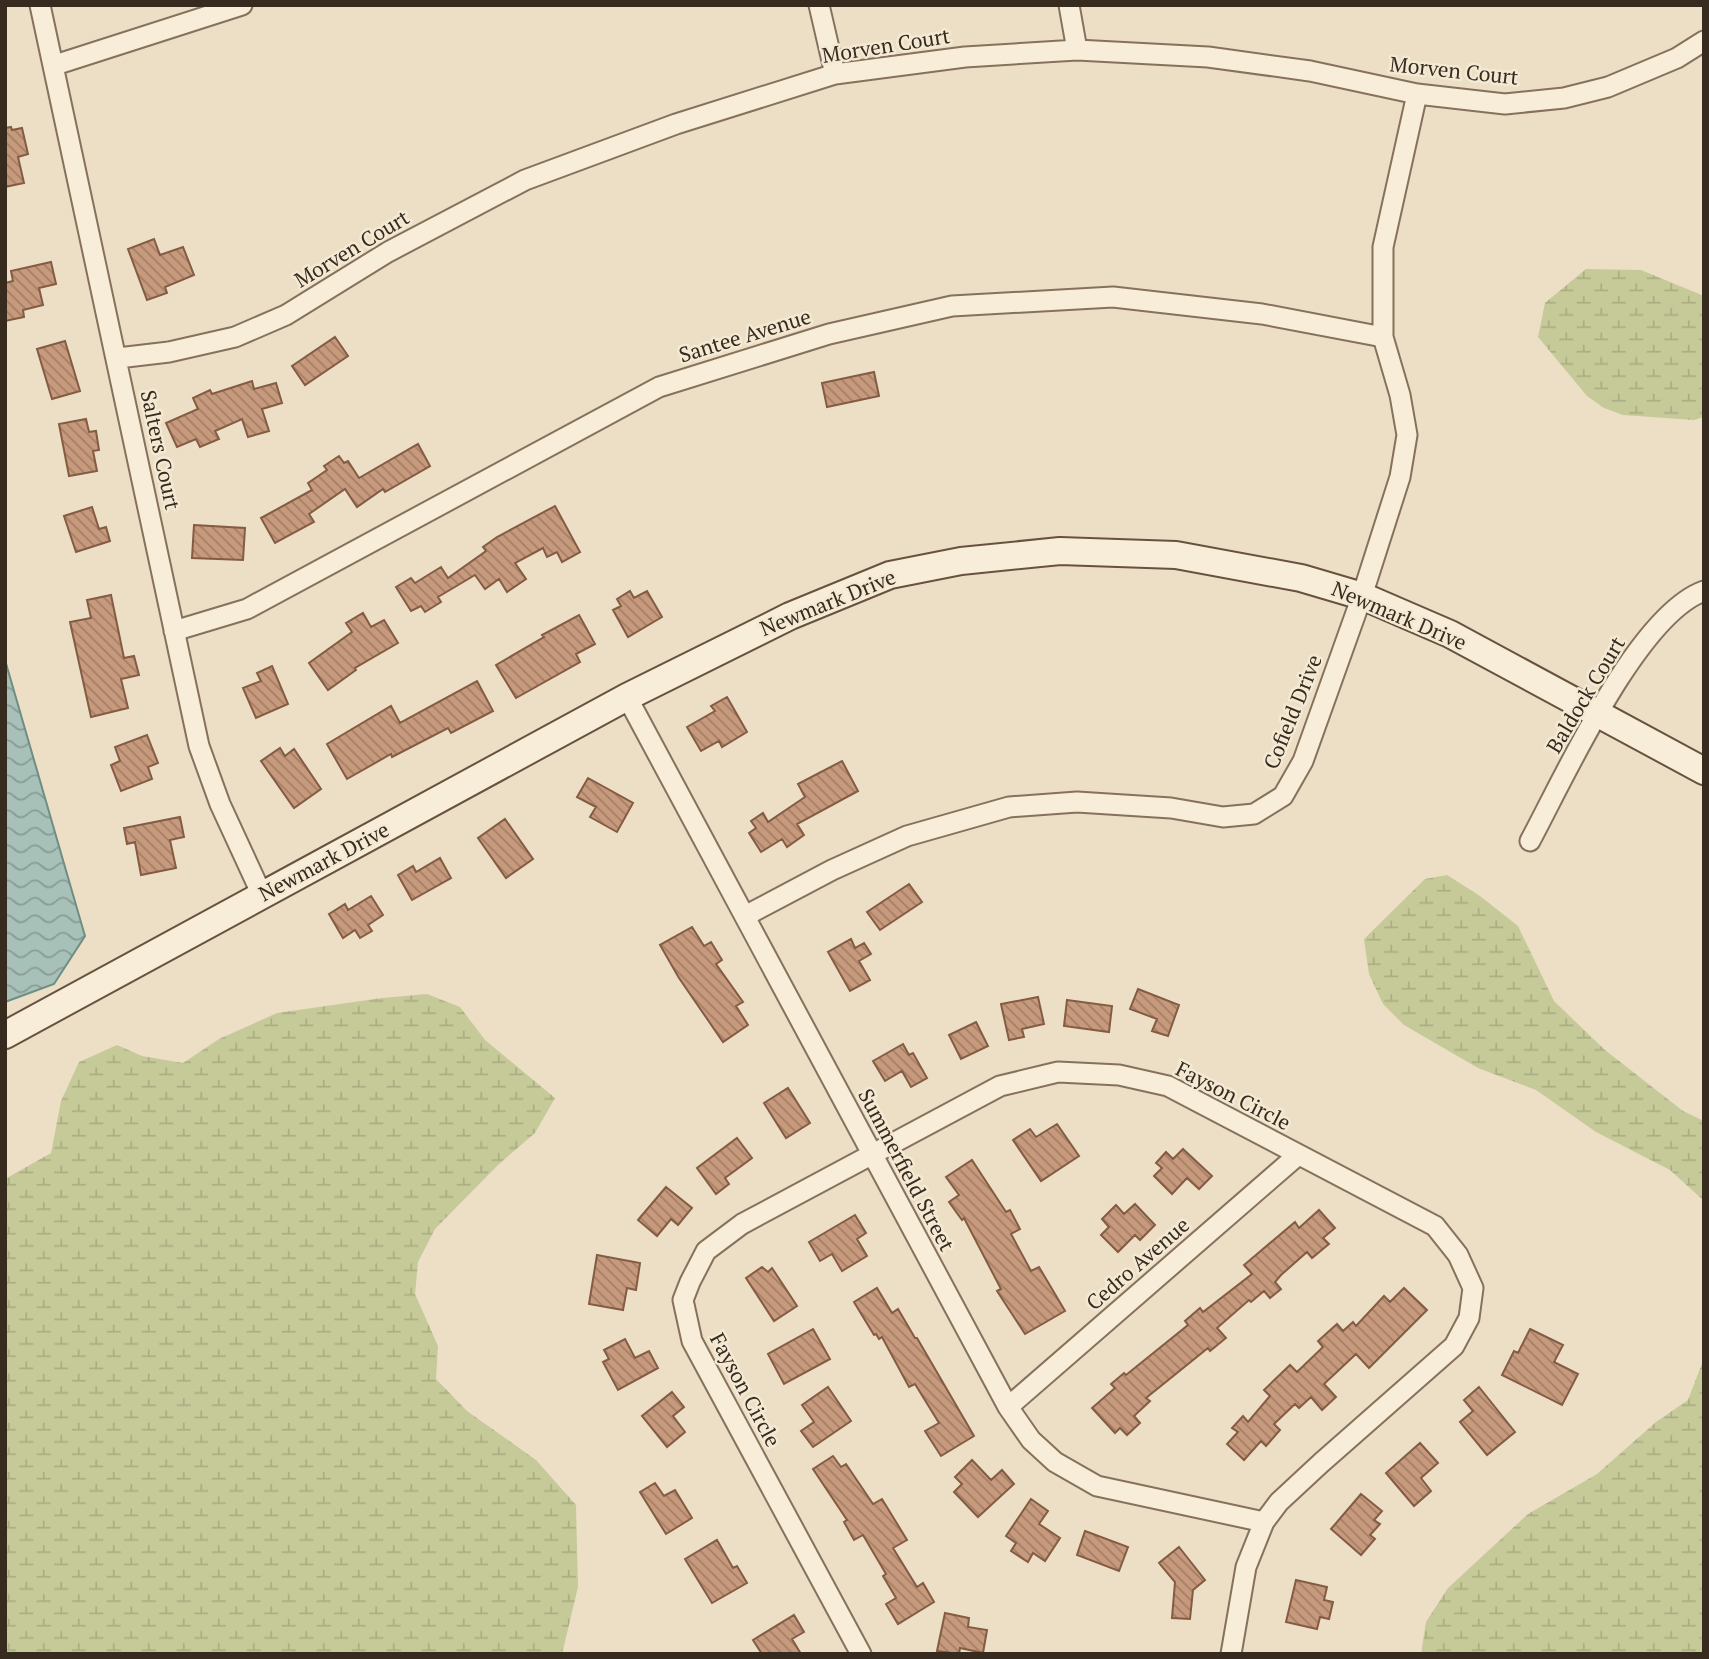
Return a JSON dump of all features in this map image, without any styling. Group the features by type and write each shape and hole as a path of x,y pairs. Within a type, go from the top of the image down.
{"street":[{"name":"Salters Court","path":"40,5 118,358 199,746 220,804 262,895"},
{"path":"55,65 242,5"},
{"path":"819,5 835,74"},
{"path":"1069,5 1077,50"},
{"name":"Morven Court","path":"118,358 169,352 235,337 286,315 387,252 525,180 676,124 835,74 965,57 1077,50 1221,59 1310,71 1417,94 1505,104 1564,98 1608,87 1677,58 1704,41"},
{"name":"Cofield Drive","path":"745,916 832,870 907,836 1009,807 1077,802 1171,808 1223,817 1254,814 1283,796 1303,761 1362,596 1400,477 1407,435 1400,396 1383,337 1383,247 1417,94"},
{"name":"Santee Avenue","path":"174,631 247,609 659,387 830,334 952,306 1113,297 1262,314 1383,337"},
{"name":"Newmark Drive","path":"5,1035 627,697 790,616 890,575 961,561 1060,551 1175,555 1301,578 1362,596 1450,635 1704,771"},
{"name":"Baldock Court","path":"1530,841 1598,713 1639,648 1662,620 1694,595 1704,591"},
{"name":"Summerfield Street","path":"627,697 1008,1407 1031,1440 1047,1454 1097,1486 1264,1522"},
{"name":"Fayson Circle","path":"861,1654 692,1341 683,1300 706,1251 742,1224 1000,1086 1058,1072 1119,1075 1168,1086 1435,1226 1458,1255 1472,1288 1469,1318 1454,1346 1321,1463 1279,1502 1264,1522 1246,1567 1231,1654"},
{"name":"Cedro Avenue","path":"1008,1407 1298,1155"}],"green space":[{"path":"1586,269 1641,270 1704,296 1704,417 1694,420 1623,415 1604,408 1587,396 1538,337 1545,303"},
{"path":"1447,875 1480,896 1518,926 1554,1001 1605,1050 1683,1111 1704,1121 1704,1201 1670,1170 1596,1132 1536,1090 1478,1068 1404,1025 1383,1004 1369,974 1364,939 1425,879"},
{"path":"427,994 460,1007 485,1040 555,1098 535,1133 499,1164 435,1229 418,1262 415,1294 438,1346 436,1379 467,1411 536,1460 576,1505 578,1587 562,1654 5,1654 5,1179 51,1153 61,1101 79,1062 117,1045 142,1056 183,1063 219,1039 277,1013"},
{"path":"1704,1358 1704,1654 1421,1654 1426,1622 1448,1588 1528,1514 1597,1474 1656,1422 1688,1400"}],"water":[{"path":"5,660 85,936 54,984 5,1002"}],"building":[{"path":"11,127 12,130 22,128 28,154 18,157 24,183 5,187 5,128"},
{"path":"154,239 160,255 183,247 194,275 165,287 167,293 147,300 128,249"},
{"path":"51,262 56,284 39,288 43,305 23,310 24,317 5,321 5,283 13,281 11,271"},
{"path":"335,337 348,356 305,385 292,366"},
{"path":"65,341 80,391 52,399 37,349"},
{"path":"874,372 879,396 827,407 822,383"},
{"path":"252,381 254,389 276,383 282,403 262,409 269,431 248,437 242,419 215,431 219,439 200,447 196,439 177,447 166,423 198,409 193,398 210,390 212,394"},
{"path":"86,419 89,432 96,431 99,450 93,451 97,471 69,476 59,424"},
{"path":"418,444 430,466 385,492 383,489 357,507 345,489 309,514 314,522 275,543 261,518 312,490 308,483 327,470 324,466 339,456 344,463 348,461 359,478"},
{"path":"555,506 580,552 562,562 557,552 547,557 543,548 515,563 526,579 507,592 499,579 485,589 475,575 438,597 441,602 425,612 421,606 411,611 396,587 411,578 415,583 441,567 448,578 486,551 483,547 497,537"},
{"path":"92,507 99,529 106,527 110,541 76,552 64,516"},
{"path":"194,525 245,528 243,560 192,558"},
{"path":"630,591 634,598 647,591 662,617 628,637 613,610 621,606 617,599"},
{"path":"111,595 124,658 134,656 139,675 121,679 128,708 91,717 70,622 91,618 87,600"},
{"path":"363,613 371,627 384,620 398,643 355,668 356,670 328,690 309,663 352,632 346,623"},
{"path":"579,615 595,644 576,654 580,662 516,698 496,665"},
{"path":"272,666 288,704 256,718 243,688 261,681 257,673"},
{"path":"477,681 493,711 451,733 448,728 392,757 391,754 347,779 327,744 391,706 400,723"},
{"path":"727,697 747,732 722,747 719,741 701,751 687,727 715,711 711,706"},
{"path":"147,735 158,763 148,767 152,779 121,791 111,765 120,761 115,747"},
{"path":"280,748 285,756 294,749 321,789 294,808 261,761"},
{"path":"842,761 858,791 797,824 804,835 787,847 782,839 761,852 749,833 756,828 751,821 763,813 768,822 805,797 798,784"},
{"path":"588,778 633,803 617,832 590,817 596,807 577,797"},
{"path":"180,817 184,837 170,840 176,868 141,875 135,842 127,844 124,828"},
{"path":"505,819 533,859 506,878 478,838"},
{"path":"440,858 451,878 412,900 398,875 413,866 416,872"},
{"path":"909,884 922,902 880,930 867,912"},
{"path":"371,896 383,915 368,925 372,931 360,938 355,930 343,938 329,914 345,904 348,910"},
{"path":"692,927 704,946 711,942 722,960 716,964 743,1002 736,1006 748,1025 723,1042 660,945"},
{"path":"851,939 855,948 864,943 871,954 859,961 870,980 850,991 828,952"},
{"path":"1138,989 1179,1005 1168,1036 1152,1031 1157,1019 1130,1009"},
{"path":"1038,997 1044,1024 1022,1029 1024,1037 1009,1040 1001,1004"},
{"path":"1067,1000 1112,1006 1109,1032 1064,1026"},
{"path":"976,1022 988,1046 961,1059 949,1035"},
{"path":"903,1044 909,1055 913,1053 927,1078 911,1087 902,1071 885,1081 873,1061"},
{"path":"788,1088 810,1123 786,1138 764,1103"},
{"path":"1057,1124 1079,1156 1041,1181 1013,1140 1030,1129 1036,1137"},
{"path":"737,1138 752,1158 725,1178 729,1184 716,1194 697,1168"},
{"path":"1183,1149 1212,1176 1199,1189 1187,1178 1172,1194 1154,1176 1162,1168 1156,1163 1166,1152 1173,1159"},
{"path":"972,1160 1006,1212 1010,1210 1020,1229 1011,1234 1031,1271 1039,1267 1065,1311 1025,1334 997,1291 1001,1289 964,1218 962,1220 949,1202 959,1195 946,1177"},
{"path":"666,1187 692,1208 678,1225 671,1219 657,1236 638,1220"},
{"path":"1135,1204 1155,1225 1140,1240 1135,1235 1118,1252 1101,1235 1109,1227 1102,1219 1116,1205 1124,1214"},
{"path":"1319,1210 1335,1228 1323,1238 1329,1244 1312,1258 1307,1252 1281,1275 1275,1282 1281,1289 1270,1298 1264,1291 1251,1302 1249,1300 1217,1328 1226,1338 1210,1351 1208,1348 1146,1398 1150,1401 1134,1416 1140,1423 1127,1435 1120,1428 1115,1433 1092,1408 1115,1388 1111,1384 1188,1325 1185,1321 1200,1308 1203,1312 1252,1274 1244,1265 1295,1222 1299,1228"},
{"path":"855,1215 866,1233 857,1239 867,1256 842,1271 832,1254 820,1261 809,1242"},
{"path":"597,1255 640,1263 636,1290 627,1288 623,1310 589,1304"},
{"path":"762,1267 768,1272 772,1268 797,1306 774,1321 746,1278"},
{"path":"877,1288 892,1313 898,1309 974,1436 941,1456 925,1431 939,1423 915,1384 909,1387 882,1337 879,1339 874,1335 854,1302"},
{"path":"1404,1288 1427,1310 1369,1368 1356,1354 1324,1384 1336,1397 1322,1410 1311,1397 1299,1408 1295,1404 1274,1424 1280,1430 1266,1446 1261,1441 1244,1460 1227,1444 1238,1432 1232,1428 1243,1416 1248,1422 1270,1396 1264,1390 1290,1365 1297,1372 1323,1347 1318,1341 1337,1324 1343,1331 1353,1322 1356,1326 1384,1296 1390,1302"},
{"path":"813,1329 830,1359 784,1384 768,1354"},
{"path":"1530,1329 1563,1345 1554,1362 1578,1374 1562,1405 1502,1375 1514,1351 1518,1353"},
{"path":"625,1339 635,1358 649,1351 658,1368 618,1390 603,1362 609,1359 604,1350"},
{"path":"828,1387 851,1421 813,1447 801,1431 814,1422 802,1405"},
{"path":"1479,1387 1515,1432 1487,1455 1460,1422 1473,1411 1464,1400"},
{"path":"672,1392 684,1407 673,1416 685,1432 667,1447 642,1416"},
{"path":"1420,1443 1438,1463 1421,1478 1431,1491 1414,1506 1386,1473"},
{"path":"833,1456 841,1467 846,1464 873,1504 882,1499 907,1540 893,1548 917,1587 923,1583 934,1602 898,1624 886,1604 896,1598 883,1576 886,1574 863,1535 854,1540 844,1522 847,1520 813,1469"},
{"path":"972,1460 991,1480 1002,1470 1014,1484 978,1517 954,1492 962,1484 955,1477"},
{"path":"655,1483 664,1496 675,1490 692,1518 666,1534 640,1492"},
{"path":"1361,1494 1382,1511 1374,1520 1380,1524 1370,1535 1375,1539 1361,1555 1331,1529"},
{"path":"1031,1499 1048,1511 1039,1524 1060,1538 1045,1561 1033,1553 1028,1562 1011,1551 1016,1543 1006,1536"},
{"path":"1085,1531 1128,1547 1119,1571 1077,1555"},
{"path":"717,1540 733,1568 737,1566 747,1583 712,1603 685,1559"},
{"path":"1179,1547 1205,1580 1193,1590 1190,1619 1172,1618 1175,1582 1159,1563"},
{"path":"1296,1580 1327,1587 1324,1600 1333,1602 1329,1619 1320,1617 1317,1629 1286,1622"},
{"path":"945,1613 969,1618 968,1627 987,1630 983,1653 960,1648 959,1654 937,1651"},
{"path":"794,1615 804,1632 792,1639 801,1654 762,1654 753,1640"}]}
